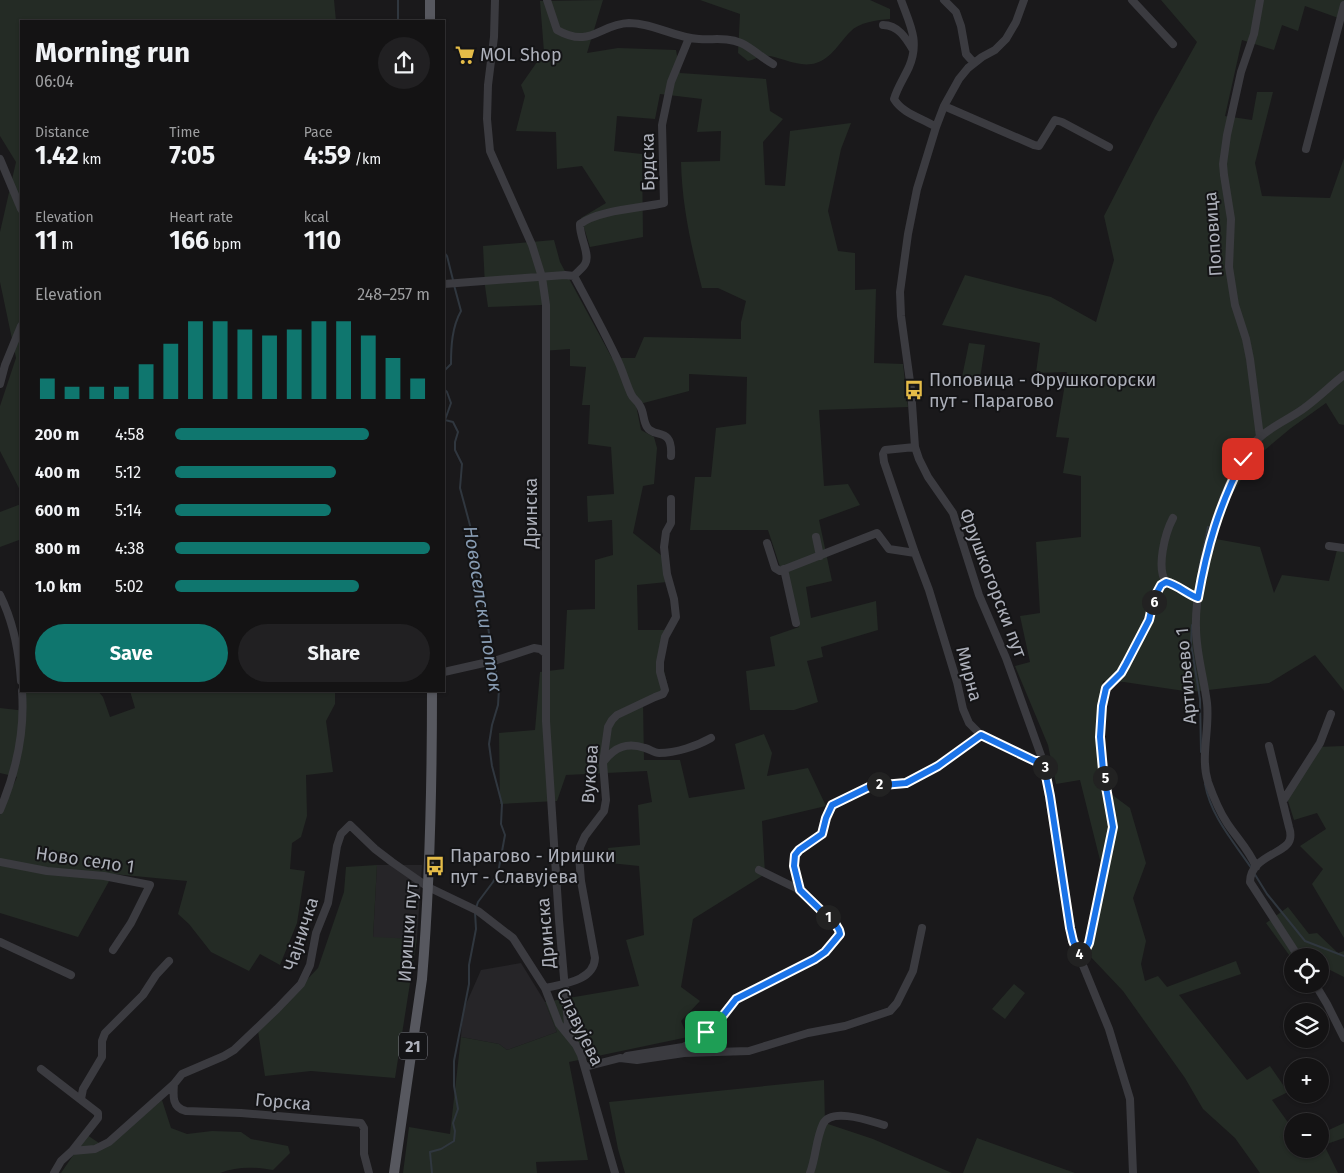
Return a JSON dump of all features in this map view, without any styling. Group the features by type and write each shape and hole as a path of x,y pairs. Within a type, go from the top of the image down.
{"main road":[{"path":"430,0 430,20"},
{"name":"Иришки пут","path":"394,1173 422,979 428,887 432,692"}],"street":[{"name":"Дринска","path":"495,0 494,37 488,85 487,119 490,151 532,245 542,277 546,305 547,576 545,654 549,780 558,920 569,1036"},
{"path":"547,0 557,30 575,38 585,38 628,23 650,24 688,38 727,39 742,43 773,64"},
{"path":"901,0 912,26 914,52 896,90 894,99 898,106 936,127"},
{"path":"944,0 956,12 962,26 966,54 974,63"},
{"name":"Фрушкогорски пут","path":"1024,0 1016,22 1006,39 995,50 974,63 960,79 944,106 917,189 901,271 901,316 911,388 915,447 924,469 953,513 979,595 1009,667 1043,761 1073,941 1109,1029 1130,1100 1133,1173"},
{"path":"1132,0 1173,44"},
{"name":"Поповица","path":"1260,0 1254,34 1241,72 1223,164 1231,219 1229,266 1235,305 1250,359 1260,437"},
{"path":"1306,149 1344,6"},
{"path":"883,25 891,25 909,43 914,52"},
{"name":"Брдска","path":"574,276 585,264 587,258 579,232 580,224 593,217 645,205 664,204 662,125 671,82 688,38"},
{"path":"944,106 1034,145 1039,146 1055,120 1109,147"},
{"path":"0,159 20,207"},
{"path":"446,284 565,275 574,276 619,363 631,396 641,407 648,429 659,433 669,441 672,446 671,456"},
{"path":"0,384 5,365 20,328"},
{"name":"Артиљево 1","path":"1256,867 1225,821 1207,779 1205,751 1207,706 1196,628 1198,598 1209,543 1218,514 1243,459 1260,437 1303,409 1344,375"},
{"name":"Мирна","path":"915,447 889,448 883,454 884,462 915,553 930,590 963,709 969,723 981,735 1035,761 1043,761"},
{"name":"Вукова","path":"545,988 565,984 584,977 591,972 594,965 595,958 581,882 579,856 580,847 585,836 604,811 606,800 603,763 608,727 618,715 663,694 665,690 660,662 665,637 676,617 674,599 667,574 664,547 666,532 671,523 671,499"},
{"path":"1173,518 1164,547 1162,576 1166,582 1198,598"},
{"path":"767,543 776,568 780,570 877,533 889,550 915,553"},
{"path":"816,537 820,556"},
{"path":"1329,546 1344,548"},
{"path":"784,570 796,623"},
{"path":"1081,959 1089,943 1113,827 1103,770 1100,737 1102,706 1106,688 1121,673 1149,620 1154,598 1161,585 1166,582"},
{"path":"0,595 7,609 20,662"},
{"path":"445,672 493,662 534,648 545,637"},
{"path":"534,648 540,649 545,654"},
{"path":"0,810 9,789 22,731 22,692"},
{"path":"1283,801 1320,743 1331,714"},
{"path":"800,890 794,866 795,855 822,834 832,805 871,786 906,783 938,766 981,735"},
{"path":"603,763 616,748 628,746 643,747 657,753 674,751 705,742 711,738"},
{"path":"1269,746 1289,826 1290,840 1287,845 1260,861 1250,877 1250,885 1293,948"},
{"name":"Славујева","path":"350,824 375,849 428,887 478,911 513,938 545,988 559,1024 576,1045 585,1066 615,1173"},
{"name":"Чајничка","path":"72,1151 95,1149 109,1142 174,1084 182,1074 234,1050 278,1009 301,984 310,965 316,933 328,902 337,846 341,834 350,824"},
{"name":"Ново село 1","path":"0,862 47,871 104,876 150,885 113,950"},
{"path":"585,1066 684,1047 718,1022 736,999 815,959 825,952 840,934 839,930 800,890 760,870"},
{"path":"620,1058 637,1060 684,1053 749,1051 808,1033 845,1026 890,1011 897,1003 913,971 922,928"},
{"path":"0,942 71,975"},
{"path":"81,1098 83,1090 102,1057 102,1041 105,1033 143,995 156,975 169,961"},
{"path":"1320,993 1344,1038"},
{"path":"41,1069 81,1098 99,1115 54,1173"},
{"name":"Горска","path":"174,1084 173,1099 175,1104 178,1108 186,1111 241,1113 361,1123 364,1128 364,1154 370,1173"},
{"path":"810,1173 822,1126 830,1116 854,1118 884,1125"}],"shaded area":[{"path":"0,0 334,0 336,20 20,20 20,490 0,451 0,406 16,358 0,282 0,232 16,162 0,136"},
{"path":"603,0 587,53 618,48 676,50 680,73 766,79 770,111 783,119 763,142 765,185 785,186 790,131 851,123 841,149 828,211 838,251 855,253 855,290 876,289 874,363 903,364 908,407 819,410 824,486 848,484 860,505 819,520 832,581 806,587 811,618 876,601 878,630 821,647 823,657 807,661 818,702 794,710 750,710 746,671 775,666 770,637 799,627 788,571 782,573 768,530 690,530 695,477 711,477 716,428 746,424 747,377 689,374 689,391 636,405 641,430 654,437 657,448 654,484 643,486 633,533 662,556 667,582 637,585 638,630 671,630 662,662 669,691 643,703 644,760 680,760 689,798 745,789 735,744 764,734 772,753 767,776 808,768 826,806 762,821 765,874 693,919 681,987 700,1001 681,1021 688,1037 569,1062 588,1160 536,1162 537,1173 403,1173 409,1127 450,1134 461,1037 499,1044 507,1050 557,1032 545,1002 639,986 626,940 644,935 639,866 610,863 608,848 640,845 638,805 652,802 647,771 566,775 557,801 500,804 499,733 535,730 540,672 564,669 567,610 595,609 595,560 613,555 612,520 588,522 587,496 614,494 611,447 588,444 590,405 582,405 586,367 570,366 570,349 542,351 542,305 488,307 483,246 554,240 560,262 612,358 635,358 644,337 741,339 741,322 746,301 718,288 702,288 691,241 685,210 681,162 720,161 721,131 697,132 702,99 660,94 655,119 617,116 614,151 642,154 643,237 590,247 581,218 606,203 582,166 557,169 556,132 516,131 525,96 521,85 544,52 540,1"},
{"path":"700,0 870,0 890,9 890,19 858,26 850,32 827,58 816,63 795,63 768,56 761,56 748,61 738,53 740,14"},
{"path":"1161,0 1344,0 1344,20 1305,6 1298,31 1282,25 1274,50 1242,40 1225,116 1252,120 1257,92 1273,92 1255,163 1262,196 1330,198 1344,158 1344,425 1339,424 1326,403 1291,428 1254,459 1231,496 1216,539 1260,547 1274,593 1282,575 1329,581 1338,546 1344,547 1344,691 1315,655 1269,683 1191,692 1124,682 1103,681 1097,731 1103,788 1130,808 1146,863 1133,898 1146,941 1141,964 1145,981 1158,976 1167,987 1236,961 1241,974 1179,995 1247,1080 1270,1066 1284,1086 1284,1094 1272,1100 1284,1117 1284,1158 1329,1158 1329,1155 1338,1173 1260,1173 1235,1138 1203,1109 1185,1078 1123,991 1088,954 1105,880 1080,780 1056,784 1048,745 1015,666 1030,662 1020,616 1040,613 1036,542 1081,537 1081,476 1063,473 1069,438 1056,437 1067,372 1036,373 1040,343 942,325 965,275 1051,297 1096,322 1114,260 1104,216 1155,117 1197,42"},
{"path":"969,343 985,345 980,379 962,377"},
{"path":"20,504 20,542 19,540 0,547 0,512"},
{"path":"25,692 99,692 103,697 110,717 135,708 130,692 335,692 335,704 326,721 333,772 306,775 307,816 301,837 292,843 290,869 305,871 297,923 280,965 260,954 249,971 211,952 189,924 178,914 187,881 113,874 78,937 0,913 0,815 17,777 0,773 0,708 26,711"},
{"path":"1344,746 1344,938 1312,884 1323,869 1300,846 1326,829 1317,813 1294,820 1287,798 1317,747"},
{"path":"377,865 422,865 417,939 373,938"},
{"path":"377,865 373,937 417,939 395,1078 311,1071 265,1076 258,1031 318,968 344,892 346,867"},
{"path":"1288,907 1309,934 1317,933 1338,953 1344,951 1344,977 1329,970 1329,948 1284,948 1266,923"},
{"path":"521,963 545,1002 557,1032 507,1050 499,1044 461,1037 463,1011 481,970"},
{"path":"1014,984 1025,993 1005,1019 992,1009"},
{"path":"824,1080 825,1123 873,1139 952,1173 625,1173 618,1149 609,1102"},
{"path":"162,1100 171,1128 187,1134 212,1131 241,1132 251,1139 288,1146 290,1153 273,1170 246,1168 220,1173 61,1173 87,1135 105,1147"},
{"path":"1344,1123 1344,1138 1329,1143 1329,1130"},
{"path":"977,1138 1075,1173 963,1173"}],"waterway":[{"name":"Новоселски поток","path":"398,0 398,20"},
{"name":"Новоселски поток","path":"445,253 453,280"},
{"name":"Новоселски поток","path":"445,370 451,364 454,330 461,311 454,285"},
{"name":"Новоселски поток","path":"445,390 451,403 445,420"},
{"name":"Новоселски поток","path":"445,420 453,422 458,432 455,450 462,464 460,488 471,529 474,565 493,657"},
{"path":"1199,569 1208,527"},
{"path":"1192,625 1191,644 1200,699 1201,752"},
{"name":"Новоселски поток","path":"476,908 498,873 505,835 501,824 502,804 492,766 489,744 498,705 499,689 494,662"},
{"path":"1205,784 1212,807 1218,818 1252,869"},
{"path":"1254,873 1267,894 1305,941 1344,956"},
{"name":"Новоселски поток","path":"432,1173 430,1152 441,1149 454,1141 455,1131 453,1123 458,1109 454,1086 454,1061 469,984 469,965 476,929 475,912"}],"place":[{"name":"MOL Shop","path":"465,55"},
{"name":"Поповица - Фрушкогорски пут - Парагово","path":"914,390"},
{"name":"Парагово - Иришки пут - Славујева","path":"435,866"}],"route":[{"path":"706,1032 718,1022 736,999 815,959 825,952 840,934 836,925 800,890 794,860 799,850 822,834 832,805 871,786 906,783 938,766 981,735 1035,761 1043,761 1070,928 1073,941 1081,959 1089,943 1113,827 1103,770 1100,737 1102,706 1106,688 1121,673 1126,664 1149,620 1154,598 1161,585 1166,582 1173,584 1189,595 1198,598 1209,543 1218,514 1243,459"}]}
